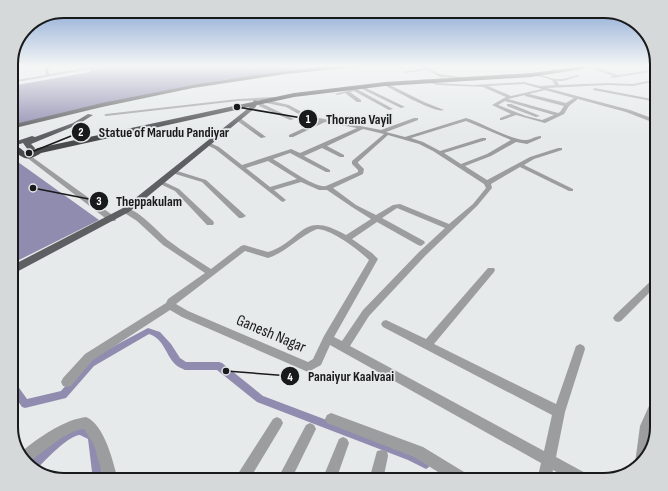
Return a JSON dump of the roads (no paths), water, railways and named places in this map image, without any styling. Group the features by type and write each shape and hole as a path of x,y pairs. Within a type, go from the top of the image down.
{"highway":[{"path":"18,150 31,152 329,89"},
{"path":"18,147 31,152 143,124 264,102 360,89"}],"main road":[{"path":"18,125 111,103 185,89"},
{"path":"33,122 85,114 119,103 196,89"},
{"path":"18,267 112,219 126,210 162,183 238,119 264,102"},
{"path":"18,142 72,123 85,114 111,103"},
{"path":"31,152 26,143 75,124 85,114"}],"street":[{"path":"395,89 422,103 442,110"},
{"path":"490,89 510,97"},
{"path":"515,89 527,94 567,105"},
{"path":"577,98 567,105 563,112 559,115 541,122 515,114 494,105 510,97 527,94 541,89 599,102 650,120"},
{"path":"561,89 567,91"},
{"path":"589,89 650,100"},
{"path":"337,94 355,90 403,107"},
{"path":"352,96 355,90"},
{"path":"352,96 355,90"},
{"path":"355,90 390,109"},
{"path":"585,99 594,90"},
{"path":"599,102 610,93"},
{"path":"352,96 359,101"},
{"path":"624,100 629,97"},
{"path":"106,116 238,100 287,106 308,117 384,133 421,143 440,153 487,183 489,188 475,205 422,254 366,313 343,348"},
{"path":"502,100 559,115"},
{"path":"502,100 548,120"},
{"path":"264,102 292,119"},
{"path":"615,107 620,104"},
{"path":"486,107 508,116"},
{"path":"502,119 515,114"},
{"path":"238,119 263,137"},
{"path":"328,188 361,173 361,169 355,164 355,161 384,133 416,119"},
{"path":"405,139 466,119 516,140 527,142 539,137"},
{"path":"291,136 323,121"},
{"path":"300,155 362,128"},
{"path":"440,153 484,139"},
{"path":"461,166 489,155 516,140"},
{"path":"208,144 217,148 283,200"},
{"path":"323,146 342,156"},
{"path":"487,183 543,153 560,149"},
{"path":"242,167 288,150 300,155 328,172"},
{"path":"31,152 112,219"},
{"path":"268,158 302,180 315,187 328,188 376,219 421,242"},
{"path":"520,165 571,190"},
{"path":"174,172 204,181 242,216"},
{"path":"269,189 302,180"},
{"path":"162,183 177,190 210,223"},
{"path":"346,239 394,206 400,206 451,228"},
{"path":"126,210 140,219 166,243 211,273"},
{"path":"67,382 89,358 170,305 173,300 211,273 240,249 248,248 265,255 273,254 315,227 328,228 371,255 374,259 374,262 328,339"},
{"path":"428,345 491,270"},
{"path":"618,318 650,287"},
{"name":"Ganesh Nagar","path":"170,305 185,314 308,367 317,362 328,339 571,473"},
{"path":"386,324 559,412"},
{"path":"545,473 559,412 580,349"},
{"path":"331,418 418,452 452,473"},
{"path":"27,455 70,428 80,423 86,423 93,431 105,457 109,473"},
{"path":"245,473 277,423"},
{"path":"288,473 310,429"},
{"path":"646,446 650,429"},
{"path":"332,473 343,443"},
{"path":"378,473 382,456"}],"waterway":[{"path":"18,394 25,404 63,395 91,363 148,331 157,334 168,346 177,361 185,366 219,366 260,399 411,456 426,464"},
{"path":"35,464 61,440 73,432 80,430 86,432 92,437 97,473"}],"place":[{"name":"Thorana Vayil","path":"237,107"},
{"name":"Statue of Marudu Pandiyar","path":"29,153"},
{"name":"Theppakulam","path":"33,188"},
{"name":"Panaiyur Kaalvaai","path":"226,371"}]}
